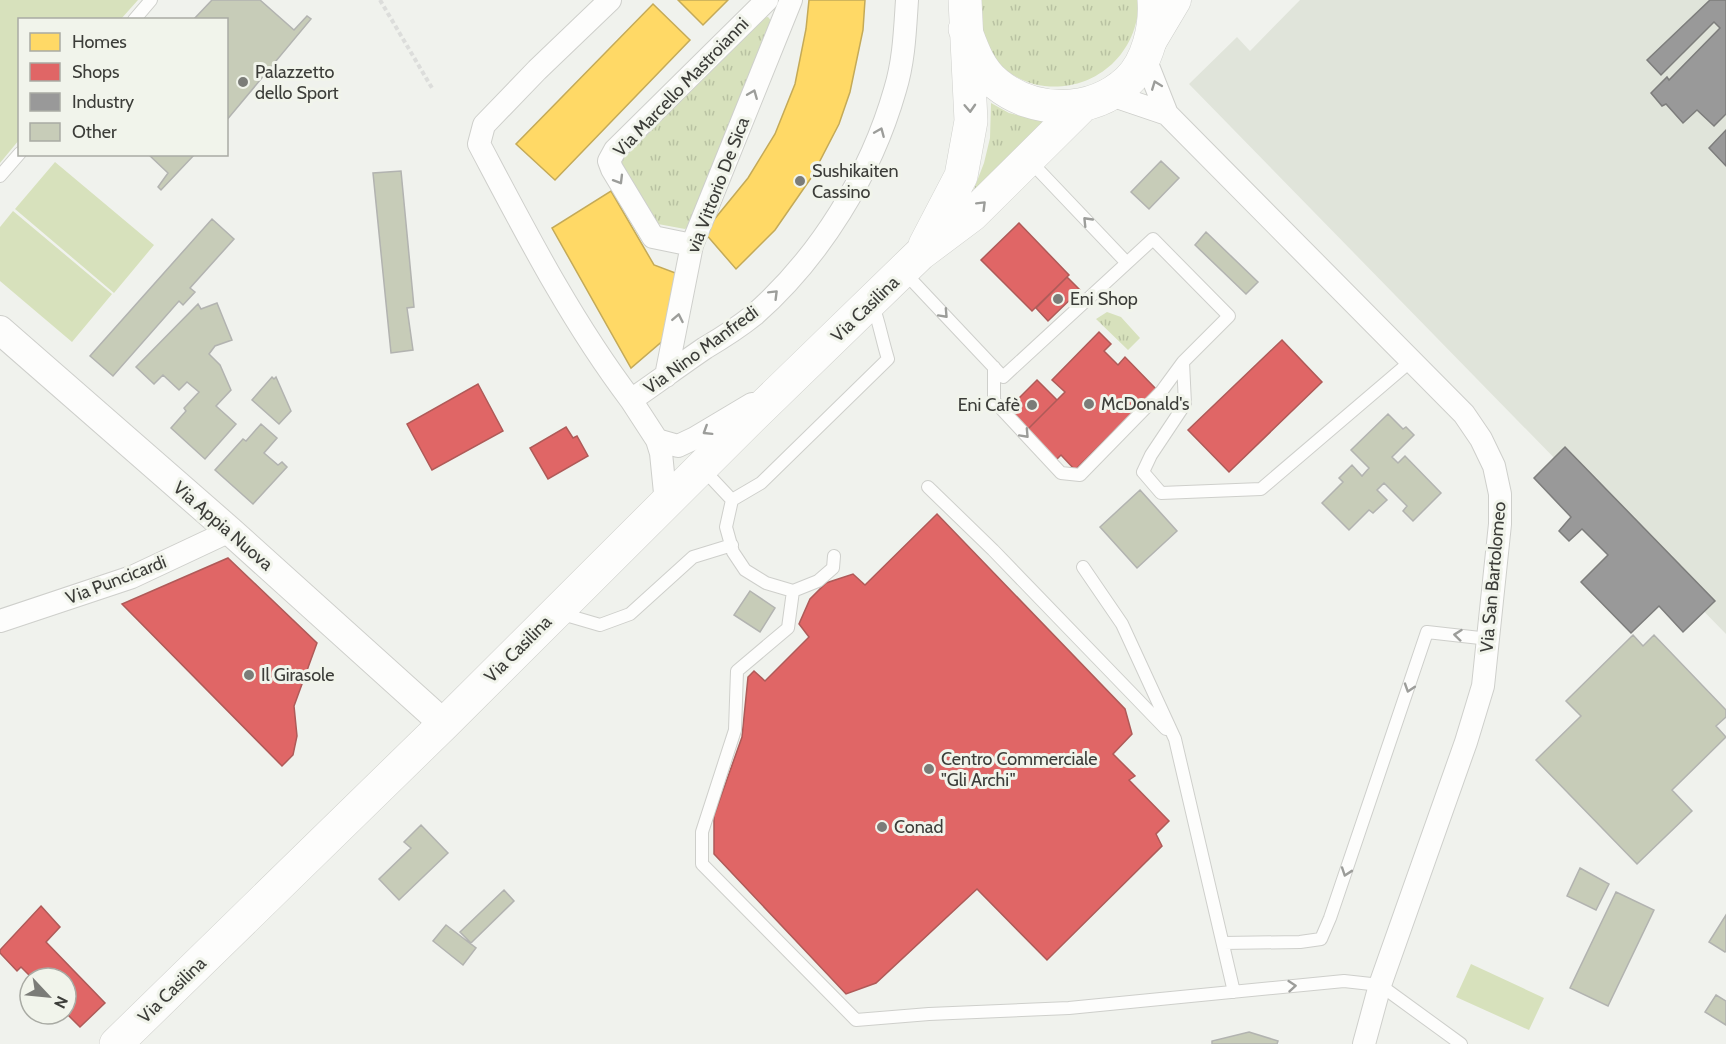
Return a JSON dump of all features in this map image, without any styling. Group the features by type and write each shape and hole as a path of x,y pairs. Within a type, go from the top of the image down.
{"main road":[{"name":"Via Casilina","path":"116,1044 444,724 701,467 912,263 972,215 1028,159 1096,99 1129,80 1147,49 1155,15 1154,0"},
{"path":"1147,49 1175,0"},
{"name":"Via Casilina","path":"965,14 976,58 995,83 1004,89 1021,100 1052,107 1096,99"},
{"name":"Via Casilina","path":"912,263 961,176 971,121 965,14"}],"street":[{"path":"610,0 492,116 484,125 479,144 513,209 586,334 604,364 631,400"},
{"name":"Via Marcello Mastroianni","path":"692,245 653,237 609,161 615,150 767,0"},
{"name":"via Vittorio De Sica","path":"666,376 692,245 791,0"},
{"name":"Via Nino Manfredi","path":"657,440 631,400 753,315 791,278 833,223 866,163 893,97 902,56 907,0"},
{"path":"1096,99 1167,114 1147,49"},
{"name":"Via San Bartolomeo","path":"1167,114 1464,414 1481,439 1494,466 1500,494 1500,524 1483,686 1466,742 1380,985 1364,1044"},
{"name":"Via Appia Nuova","path":"0,330 230,531 444,724"},
{"path":"657,440 678,446 793,378"},
{"path":"657,440 661,453 666,503"},
{"name":"Via Puncicardi","path":"0,621 132,578 230,531"}],"lane":[{"path":"136,18 151,0"},
{"path":"0,176 18,155"},
{"path":"1028,159 1127,263"},
{"path":"912,263 1003,377 1153,239 1229,316 1183,362 1161,392 1080,474 1061,473 994,401 994,367"},
{"path":"834,556 833,568 818,581 793,591 766,583 745,570 733,552 726,527 732,500 761,483 888,359 872,302"},
{"path":"1183,362 1185,404 1151,455 1143,472 1161,493 1261,489 1411,361"},
{"path":"701,467 732,500"},
{"path":"928,487 993,550 1175,739"},
{"path":"556,612 600,625 630,614 693,557 732,545"},
{"path":"1083,567 1122,624 1175,739 1234,992"},
{"path":"793,591 788,628 736,671 735,730 702,832 702,864 856,1020 929,1014 1069,1008 1344,981 1380,985 1461,1044"},
{"path":"1223,943 1321,939 1334,908 1427,632 1489,639"}],"path":[{"path":"380,0 432,88"}],"shaded area":[{"path":"1300,0 1726,0 1726,634 1189,84 1237,37 1250,51"}],"green space":[{"path":"0,0 138,0 122,18 18,18 18,141 0,163"},
{"path":"975,0 1139,0 1133,33 1117,59 1095,77 1068,86 1041,85 1015,76 993,57 978,27"},
{"path":"768,17 774,24 695,222 685,229 658,224 621,163 621,154 756,19"},
{"path":"991,103 1009,113 1045,122 972,194 984,163 990,138"},
{"path":"55,162 154,245 114,293 15,209"},
{"path":"13,211 112,294 72,342 0,281 0,227"},
{"path":"1107,312 1121,317 1140,338 1128,350 1096,319"},
{"path":"1471,964 1544,998 1529,1030 1456,997"}],"building: Homes":[{"path":"678,0 728,0 703,25"},
{"path":"809,0 865,0 863,30 850,92 839,124 811,178 775,230 736,269 704,232 748,178 775,134 795,84 806,29"},
{"path":"653,4 690,40 555,180 516,144"},
{"path":"611,191 654,265 678,274 666,338 631,368 552,228"}],"building: Shops":[{"path":"1019,223 1069,275 1032,311 981,260"},
{"path":"1067,277 1080,290 1048,321 1036,308"},
{"path":"1099,332 1111,344 1104,351 1118,365 1125,357 1156,389 1075,470 1061,455 1054,462 1025,432 1065,392 1052,380"},
{"path":"1282,340 1322,382 1229,472 1188,430"},
{"path":"1037,380 1057,400 1027,430 1007,410"},
{"path":"478,384 503,431 432,470 407,424"},
{"path":"566,427 573,438 577,436 588,456 548,479 530,448"},
{"path":"937,514 1125,709 1132,734 1113,754 1135,776 1129,780 1169,821 1156,834 1162,846 1047,960 977,889 876,983 846,994 714,854 714,816 742,737 748,677 754,671 765,681 809,637 799,624 810,599 826,583 853,574 865,585"},
{"name":"Il Girasole","path":"228,558 317,643 294,706 297,736 293,755 282,766 122,604"},
{"path":"41,906 60,927 46,942 69,966 18,966 17,971 0,953 0,950"},
{"path":"78,975 105,1003 80,1027 78,1025"}],"building: Industry":[{"path":"1710,0 1726,0 1726,114 1714,126 1697,110 1683,123 1666,104 1662,106 1651,93 1667,77 1669,80 1720,28 1714,22 1661,75 1647,60"},
{"path":"1726,130 1726,166 1709,148"},
{"path":"1565,447 1715,601 1683,632 1659,606 1631,633 1581,582 1608,555 1582,529 1569,541 1559,531 1571,517 1534,478"}],"building: Other":[{"name":"Palazzetto dello Sport","path":"212,0 260,0 294,30 307,16 311,19 228,119 228,18 195,18"},
{"path":"150,156 193,156 161,190 158,187 168,173"},
{"path":"1161,161 1179,178 1149,209 1131,192"},
{"path":"401,171 414,307 407,308 413,350 391,353 373,173"},
{"path":"212,219 234,239 190,288 195,292 183,305 179,301 113,376 90,356"},
{"path":"1206,232 1258,282 1246,294 1195,245"},
{"path":"217,303 232,340 215,346 209,354 220,365 231,390 216,406 236,424 205,459 171,428 186,411 184,408 199,392 187,382 179,390 163,375 154,384 136,367 198,304 201,309"},
{"path":"272,377 274,379 276,377 291,411 279,424 252,400"},
{"path":"1388,414 1403,429 1406,427 1414,435 1392,457 1398,463 1405,456 1441,493 1413,521 1403,511 1407,506 1384,483 1377,490 1387,500 1373,513 1369,510 1349,530 1322,503 1343,482 1339,478 1352,465 1362,476 1369,468 1351,450"},
{"path":"261,424 277,438 264,453 278,465 282,462 287,467 253,504 215,470 243,439 246,441"},
{"path":"1140,490 1177,531 1137,568 1100,527"},
{"path":"750,591 775,608 760,632 734,615"},
{"path":"1633,635 1643,646 1654,635 1726,710 1726,717 1716,726 1726,737 1672,790 1692,811 1637,864 1536,760 1581,716 1566,701"},
{"path":"421,825 448,853 399,900 379,879 411,848 404,842"},
{"path":"1580,868 1609,884 1596,910 1567,896"},
{"path":"504,890 514,901 471,943 460,932"},
{"path":"1616,892 1654,910 1608,1006 1570,988"},
{"path":"1726,915 1726,951 1725,952 1709,942"},
{"path":"446,925 476,948 463,965 433,941"},
{"path":"1716,995 1726,1001 1726,1025 1705,1012"},
{"path":"1249,1032 1278,1041 1277,1044 1212,1044 1212,1041"}],"place":[{"name":"Palazzetto dello Sport","path":"243,82"},
{"name":"Sushikaiten Cassino","path":"800,181"},
{"name":"Eni Shop","path":"1058,299"},
{"name":"McDonald's","path":"1089,404"},
{"name":"Eni Cafè","path":"1032,405"},
{"name":"Il Girasole","path":"249,675"},
{"name":"Centro Commerciale \"Gli Archi\"","path":"929,769"},
{"name":"Conad","path":"882,827"}]}
